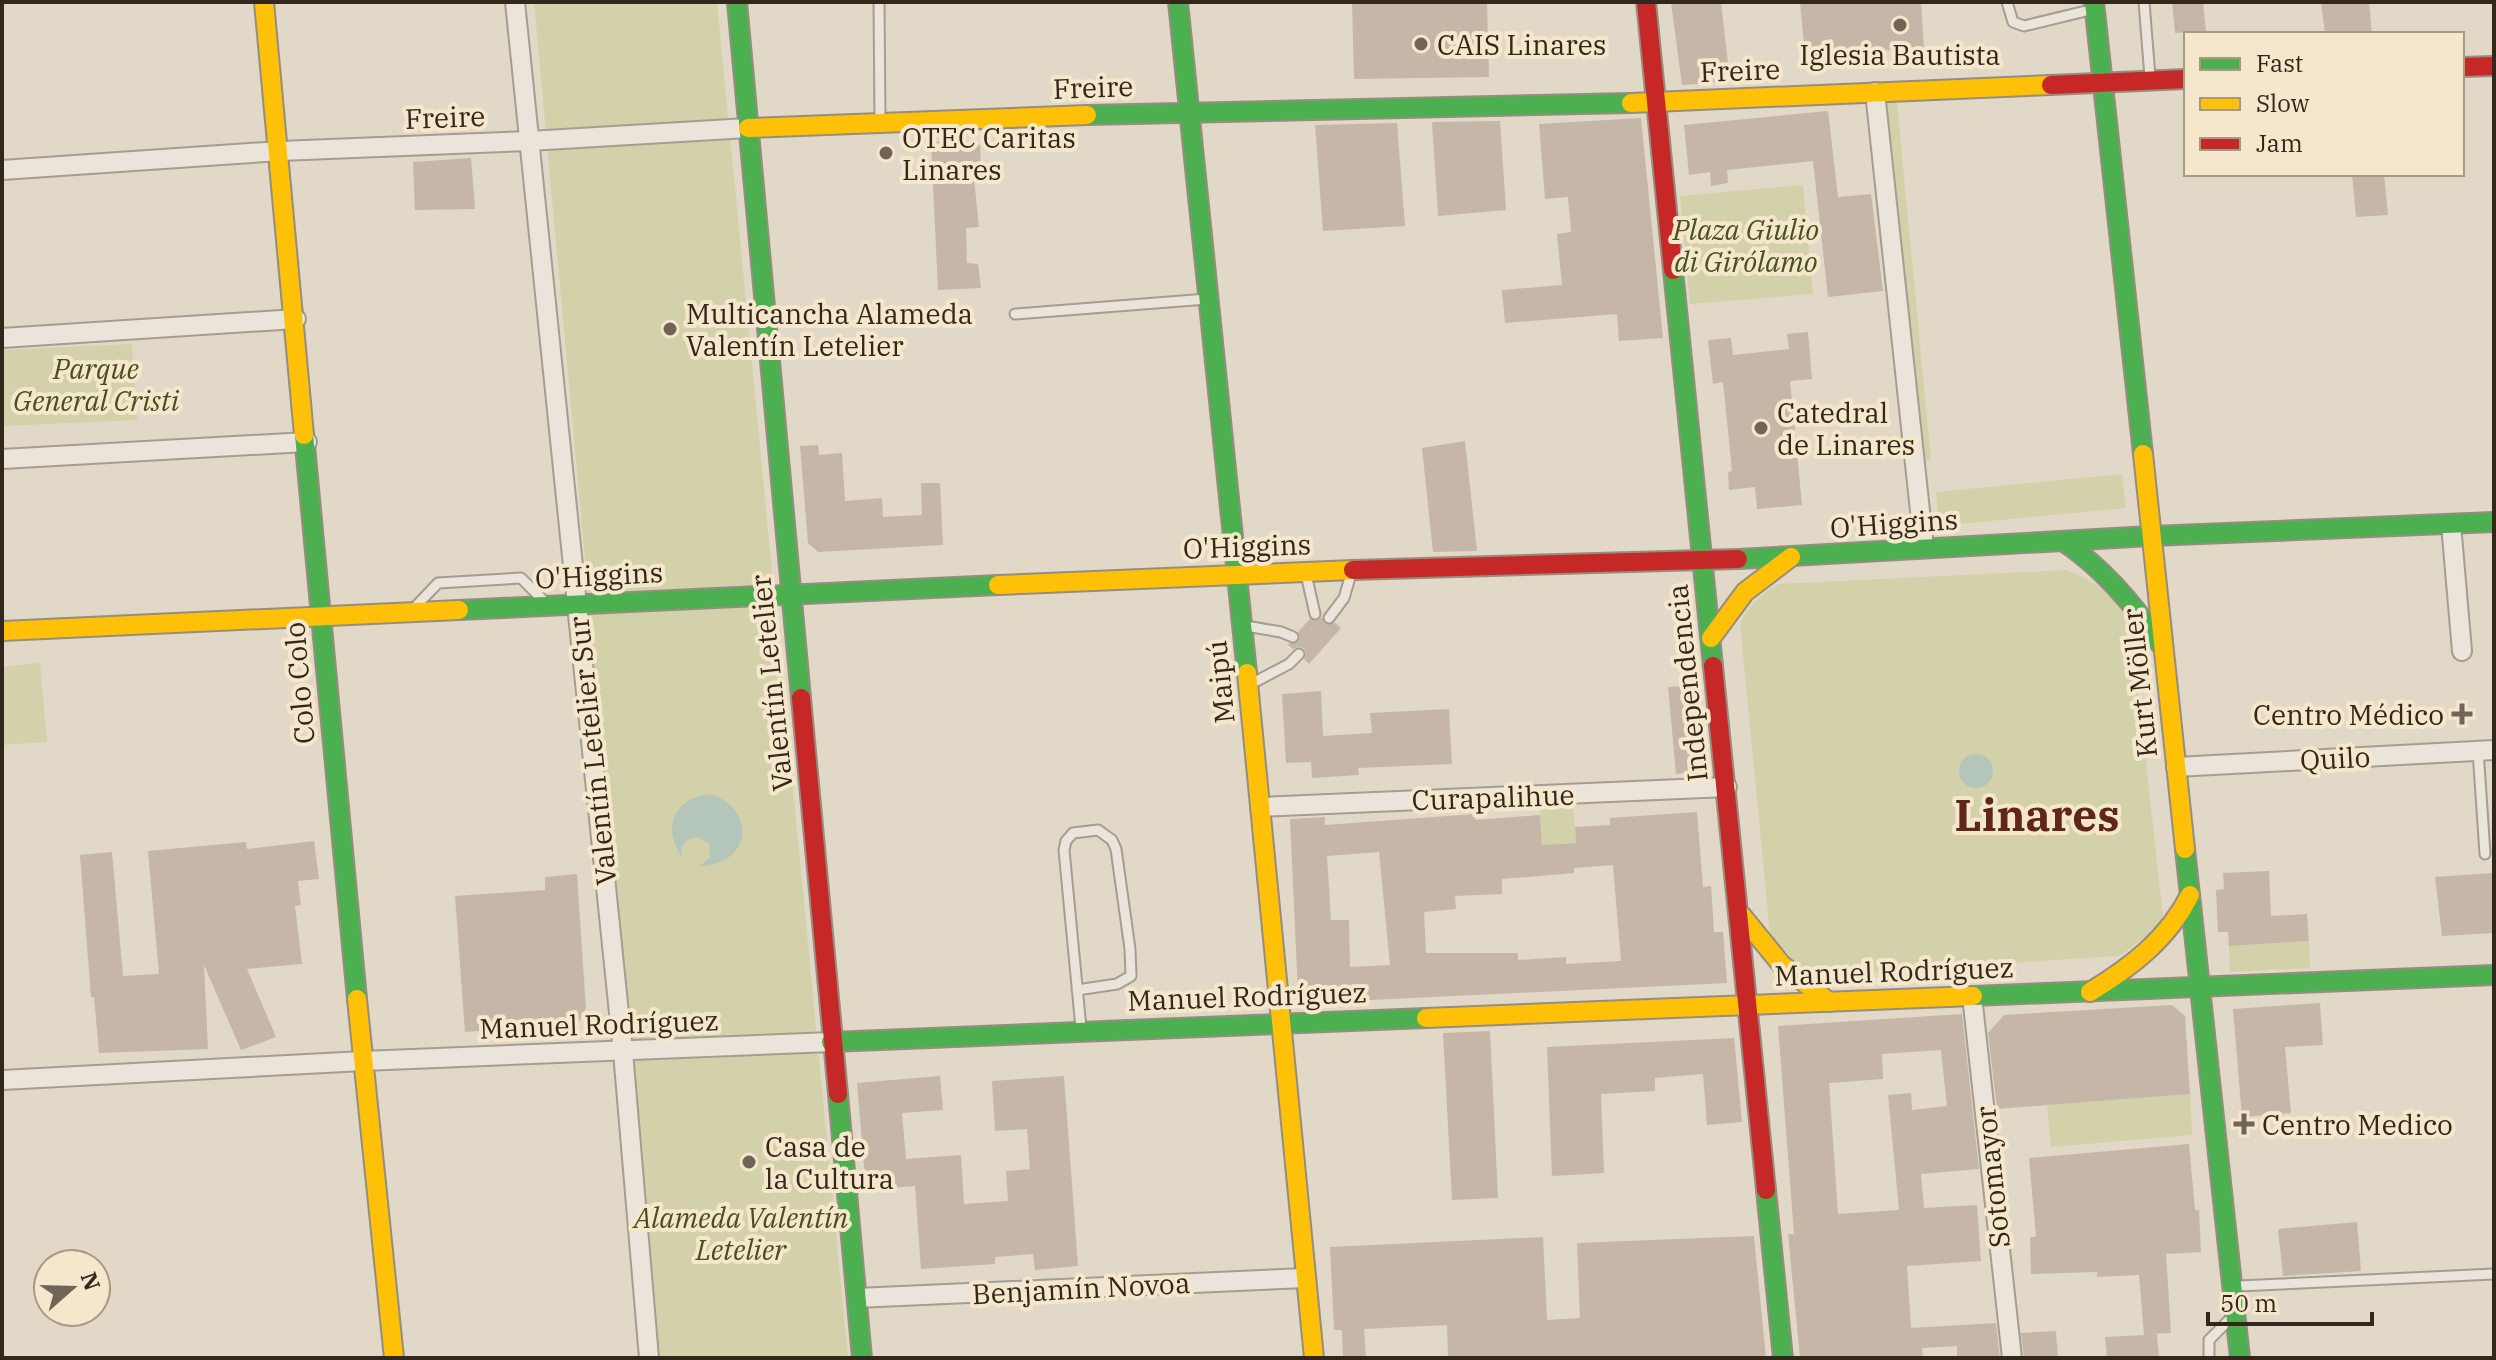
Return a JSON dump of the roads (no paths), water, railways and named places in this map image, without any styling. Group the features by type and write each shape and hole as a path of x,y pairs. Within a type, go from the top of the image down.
{"main road":[{"name":"Colo Colo","path":"264,2 363,1061 394,1358"},
{"name":"Valentín Letelier","path":"737,2 789,594 809,766 831,1042 862,1358"},
{"name":"Maipú","path":"1178,2 1238,574 1279,1023 1314,1358"},
{"name":"Independencia","path":"1646,2 1783,1358"},
{"name":"Kurt Möller","path":"2094,6 2240,1358"},
{"path":"2464,67 2494,66"},
{"name":"Freire","path":"748,128 1190,111 1657,102 2184,79"},
{"name":"O'Higgins","path":"2,631 1238,574 1791,557 2151,536 2494,522"},
{"path":"2063,541 2091,560 2116,583 2142,614 2163,649"},
{"path":"1711,638 1744,591 1766,572 1791,557"},
{"path":"2090,992 2113,979 2154,946 2190,895"},
{"path":"1740,912 1759,942 1784,968 1829,1002"},
{"name":"Manuel Rodríguez","path":"831,1042 2494,975"}],"street":[{"name":"Valentín Letelier Sur","path":"515,2 623,1052 649,1358"},
{"path":"1875,92 1924,548"},
{"name":"Freire","path":"2,170 280,151 748,128"},
{"path":"2,338 296,319"},
{"path":"2,459 307,442"},
{"path":"2451,524 2462,651"},
{"name":"Quilo","path":"2176,767 2486,750"},
{"name":"Curapalihue","path":"1260,807 1727,787"},
{"name":"Sotomayor","path":"1972,996 2012,1358"},
{"name":"Manuel Rodríguez","path":"2,1080 363,1061 831,1042"},
{"name":"Benjamín Novoa","path":"857,1298 1306,1278"}],"lane":[{"path":"879,2 880,123"},
{"path":"2007,2 2013,22 2024,26 2094,6"},
{"path":"2144,2 2150,80"},
{"path":"1015,314 1209,298"},
{"path":"1329,618 1344,598 1352,571"},
{"path":"1306,572 1315,614"},
{"path":"409,613 438,583 521,578 548,605"},
{"path":"1243,625 1293,637"},
{"path":"1248,686 1289,664 1299,654"},
{"path":"2485,854 2486,750"},
{"path":"1077,990 1117,984 1131,976 1116,849 1112,840 1098,830 1073,833 1066,841 1064,850 1077,990 1081,1031"},
{"path":"2232,1286 2494,1274"},
{"path":"2209,1355 2209,1340 2213,1333 2235,1314"}],"place":[{"name":"Iglesia Bautista","path":"1900,25"},
{"name":"CAIS Linares","path":"1421,44"},
{"name":"OTEC Caritas Linares","path":"886,153"},
{"name":"Multicancha Alameda Valentín Letelier","path":"670,329"},
{"name":"Catedral de Linares","path":"1761,428"},
{"name":"Centro Médico","path":"2462,714"},
{"name":"Centro Medico","path":"2244,1124"},
{"name":"Casa de la Cultura","path":"749,1162"}],"district":[{"name":"Linares","path":"2037,814"}],"park label":[{"name":"Plaza Giulio di Girólamo","path":"1746,245"},
{"name":"Parque General Cristi","path":"96,384"},
{"name":"Alameda Valentín Letelier","path":"741,1233"}]}
